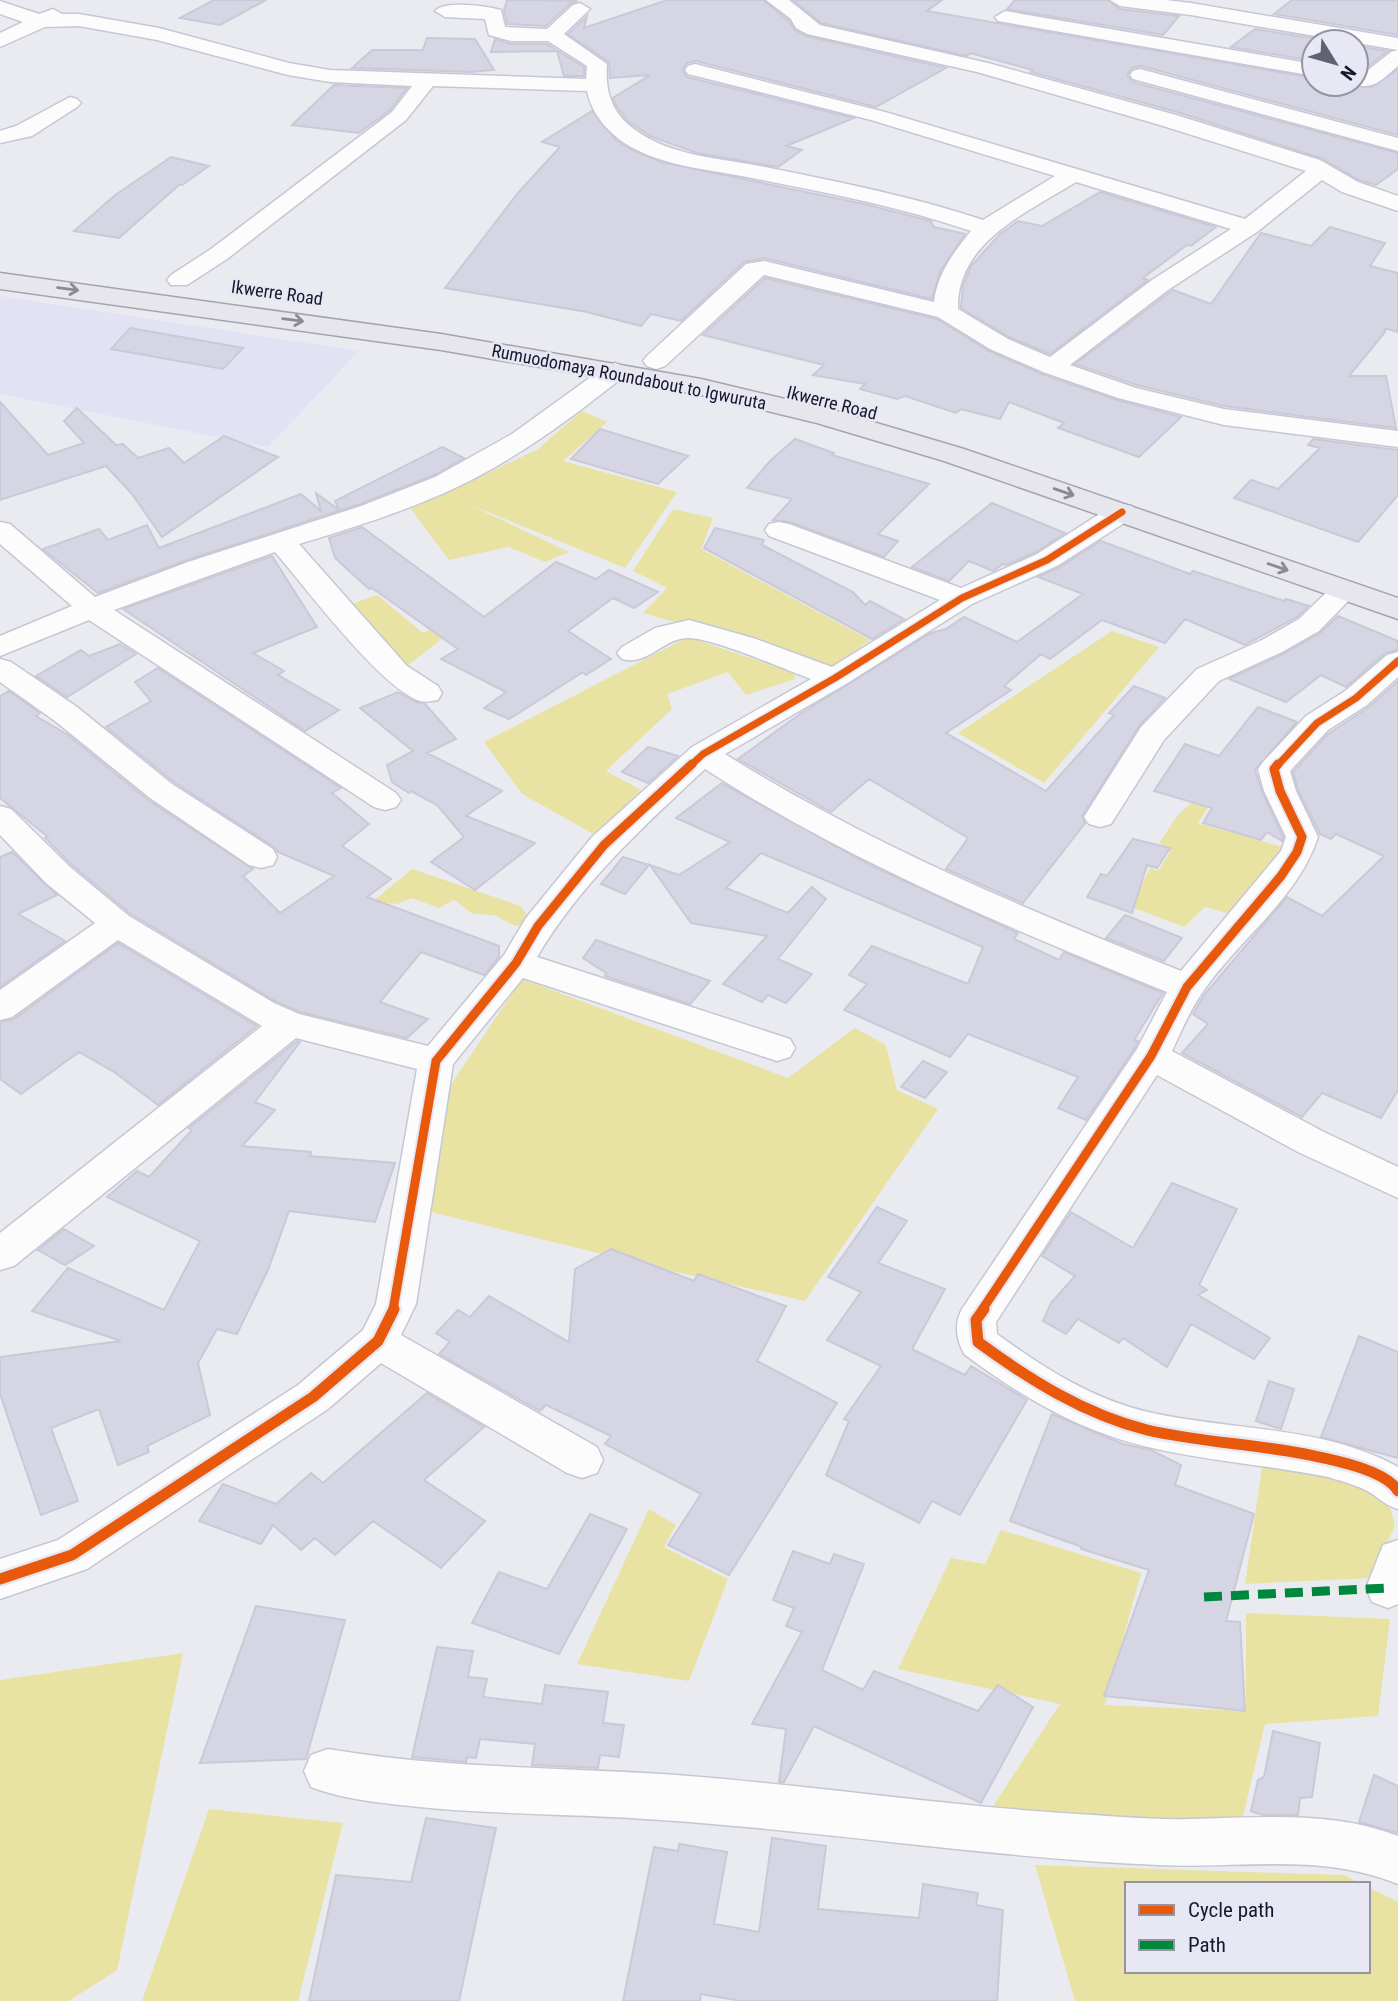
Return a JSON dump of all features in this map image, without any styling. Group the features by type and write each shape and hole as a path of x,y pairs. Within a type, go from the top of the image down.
{"main road":[{"name":"Ikwerre Road","path":"0,257 179,280 348,315 525,332 656,360 843,404 957,436 1115,486 1398,584"},
{"name":"Rumuodomaya Roundabout to Igwuruta","path":"0,281 348,315 701,387 826,417 967,459 1398,609"}],"street":[{"path":"0,41 88,0"},
{"path":"776,0 799,16 803,24 814,30 995,71 1168,120 1321,170 1350,187 1398,204"},
{"path":"1120,0 1193,4 1398,44"},
{"path":"0,7 39,21 79,20 128,27 288,69 330,76 594,85"},
{"path":"552,35 580,9"},
{"path":"445,11 494,14 495,30 506,34 552,35 597,64 594,85 603,112 626,135 662,153 861,193 947,214 985,228"},
{"path":"1006,17 1300,68"},
{"path":"1370,78 1398,56"},
{"path":"695,70 878,116 1249,227"},
{"path":"1140,75 1398,145"},
{"path":"179,280 219,254 391,123 419,93 427,80"},
{"path":"0,137 24,131 70,103"},
{"path":"1052,367 1160,285 1249,227 1321,170"},
{"path":"946,312 945,300 954,270 985,228 1074,174"},
{"path":"656,360 754,269 764,268 946,312 999,344 1052,367 1127,393 1224,417 1398,439"},
{"path":"0,647 91,608 224,559 419,494 506,450 571,407 615,371"},
{"path":"0,1579 72,1555 313,1397 378,1341 396,1304 436,1061 516,962 538,926 604,845 703,754 835,678 962,598 1047,560 1122,512"},
{"path":"0,530 91,608 385,800"},
{"path":"779,530 962,598"},
{"path":"281,541 332,603 396,672 427,693"},
{"path":"1100,817 1152,734 1208,675 1272,646 1309,625 1345,590"},
{"path":"632,653 665,634 689,629 743,644 835,678"},
{"path":"1398,661 1356,698 1317,723 1274,769 1280,791 1302,837 1297,852 1243,923 1187,987 1151,1056 976,1320 978,1342 1014,1369 1062,1398 1116,1421 1156,1431 1323,1457 1361,1468 1395,1486 1398,1491"},
{"path":"0,668 66,714 161,792 261,857"},
{"path":"703,754 783,804 906,867 1031,924 1187,987"},
{"path":"0,816 58,875 117,924 262,1012 290,1024 436,1061"},
{"path":"0,1008 117,924"},
{"path":"516,962 777,1048"},
{"path":"0,1255 210,1085 290,1024"},
{"path":"1151,1056 1299,1136 1398,1184"},
{"path":"378,1341 582,1460"},
{"path":"328,1771 355,1777 442,1785 663,1797 897,1819 982,1830 1188,1844 1311,1841 1377,1849 1398,1860"}],"shaded area":[{"path":"0,296 359,351 268,447 0,394"},
{"path":"582,411 607,422 563,461 677,492 625,568 466,503 569,552 545,562 508,547 449,560 411,509 538,449"},
{"path":"673,509 713,518 701,549 870,640 832,667 643,613 667,588 633,571"},
{"path":"377,595 423,633 434,628 447,635 403,669 343,607"},
{"path":"1112,631 1159,647 1044,783 958,733"},
{"path":"688,637 794,673 795,679 746,695 728,672 667,694 672,709 606,771 641,790 597,836 522,794 484,742"},
{"path":"1199,796 1211,802 1198,823 1286,848 1231,914 1205,907 1184,927 1131,907 1150,868 1158,871 1170,852 1164,849 1160,842 1177,816"},
{"path":"412,869 521,906 531,923 515,926 494,915 473,914 454,900 439,908 412,898 397,904 372,902"},
{"path":"522,979 788,1078 855,1028 886,1045 897,1090 938,1109 805,1301 419,1209 435,1108"},
{"path":"1263,1461 1385,1490 1395,1525 1372,1578 1245,1584"},
{"path":"649,1509 676,1525 664,1547 728,1579 689,1681 577,1664"},
{"path":"1001,1530 1141,1573 1105,1705 1246,1711 1246,1613 1390,1619 1378,1716 1265,1724 1237,1841 980,1826 1060,1704 898,1669 951,1558 985,1564"},
{"path":"183,1653 117,1970 69,2001 0,2001 0,1680"},
{"path":"209,1809 343,1823 298,2001 142,2001"},
{"path":"1035,1865 1344,1875 1357,1882 1125,1882 1125,1973 1370,1973 1370,1888 1398,1902 1398,2001 1075,2001"}],"building":[{"path":"214,0 266,0 220,25 180,18"},
{"path":"507,0 577,1 571,3 546,26 507,24 504,10"},
{"path":"667,0 763,0 789,21 795,30 806,36 946,68 876,107 696,61 687,63 682,70 687,77 854,118 786,146 802,150 778,167 697,153 650,136 628,121 617,107 613,98 650,75 610,78 609,62 568,34 587,16 584,28"},
{"path":"793,0 942,0 927,11 1300,76 1300,98 1370,98 1370,87 1398,69 1398,135 1141,66 1132,68 1127,75 1132,82 1398,153 1398,169 1376,185 1359,180 1321,158 1177,112 970,53 967,56 821,23"},
{"path":"1015,0 1108,0 1120,9 1179,16 1163,35 1007,9"},
{"path":"1292,0 1398,0 1398,35 1370,30 1370,28 1274,14"},
{"path":"1255,29 1300,36 1300,59 1231,47"},
{"path":"427,38 475,39 494,70 471,72 352,68 372,50 423,50"},
{"path":"495,39 511,44 547,44 584,67 584,76 564,76 557,51 491,52"},
{"path":"1370,48 1388,51 1370,65"},
{"path":"334,85 407,88 390,110 359,133 292,125"},
{"path":"592,111 616,140 661,162 864,204 931,221 934,227 965,234 940,272 932,299 764,258 744,262 681,321 651,314 641,326 587,312 445,288 518,193 560,147 542,142"},
{"path":"171,157 209,166 179,185 119,238 74,231 114,196"},
{"path":"1100,192 1216,227 1143,278 1148,280 1050,354 1009,337 961,308 963,286 971,266 1000,234 1018,221 1042,226"},
{"path":"1330,227 1385,243 1370,266 1398,273 1398,332 1384,328 1385,332 1349,376 1386,376 1396,428 1224,406 1137,385 1075,364 1173,290 1211,304 1261,233 1311,246"},
{"path":"765,278 937,319 989,351 1042,374 1117,400 1181,417 1139,457 1058,428 1064,423 1009,402 1000,419 961,409 956,413 905,396 897,399 860,389 865,384 813,375 824,365 703,335"},
{"path":"130,328 243,348 223,369 111,349"},
{"path":"0,402 48,455 84,443 64,421 77,408 116,445 123,444 138,458 169,448 184,463 224,436 278,457 162,537 132,494 106,466 0,500"},
{"path":"600,429 688,456 658,484 571,459"},
{"path":"795,439 834,453 832,455 929,484 878,534 898,541 884,557 790,522 773,520 792,499 747,488 770,461"},
{"path":"1313,439 1398,450 1398,495 1358,542 1234,498 1251,480 1278,489 1320,448 1308,445"},
{"path":"442,447 464,458 434,475 360,504 187,560 98,593 43,549 99,529 108,540 147,525 159,548 301,494 321,511 316,493 339,510 335,501"},
{"path":"992,503 1065,533 1036,552 1003,564 993,571 969,561 949,581 912,567"},
{"path":"362,527 484,617 556,562 596,579 609,570 658,592 634,608 613,598 568,631 611,659 586,675 583,672 509,719 484,708 506,692 441,659 458,649 372,588 369,589 335,558 329,538"},
{"path":"715,528 764,540 762,545 853,592 865,605 870,601 904,619 872,639 704,548"},
{"path":"1101,541 1190,574 1193,571 1284,601 1286,599 1309,606 1297,617 1245,645 1185,619 1165,643 1102,620 1050,659 1041,654 1004,686 1011,690 946,733 1046,791 1114,715 1109,713 1134,686 1165,698 1139,726 1082,816 1085,823 1023,903 946,869 968,838 869,779 831,812 738,759 800,714 931,633 946,629 964,617 1017,642 1083,594 1038,577 1058,568"},
{"path":"272,556 317,627 253,653 284,671 278,675 339,710 305,731 123,609"},
{"path":"1338,616 1398,641 1398,650 1385,653 1346,687 1321,675 1286,702 1229,679 1320,633"},
{"path":"120,644 136,654 67,697 36,676 81,650 89,656"},
{"path":"158,668 341,788 332,793 369,824 342,846 391,879 367,897 499,946 499,957 484,975 421,952 380,1002 428,1019 407,1038 300,1012 275,1001 131,914 72,865 45,838 48,837 0,798 0,696 9,691 40,713 36,716 68,735 148,800 253,869 243,876 280,913 334,876 278,852 174,782 106,727 151,701 135,682"},
{"path":"1398,681 1398,1090 1381,1118 1322,1093 1302,1117 1182,1053 1208,1024 1193,1014 1204,995 1287,897 1322,916 1384,856 1336,834 1331,839 1320,834 1298,790 1293,772 1328,734 1369,707"},
{"path":"398,692 425,704 456,739 427,753 502,791 466,816 535,843 475,890 431,862 464,837 437,805 392,782 387,765 413,751 360,708"},
{"path":"1258,707 1297,722 1255,770 1283,837 1282,841 1267,832 1261,840 1203,823 1212,808 1154,791 1185,744 1219,756"},
{"path":"648,747 678,756 648,783 622,772"},
{"path":"722,783 872,866 1018,933 1014,939 1059,960 1064,952 1163,993 1134,1040 1138,1041 1135,1048 1086,1120 1058,1108 1078,1077 968,1034 950,1057 844,1010 867,984 849,975 872,946 968,984 983,947 761,853 726,888 788,913 812,887 826,899 778,959 812,974 786,1003 768,995 762,1002 723,984 767,936 691,923 650,865 679,875 730,842 676,818"},
{"path":"1133,839 1170,848 1157,868 1147,865 1132,913 1087,897 1101,874 1107,876"},
{"path":"12,852 57,895 18,914 65,941 0,987 0,857"},
{"path":"623,857 649,865 625,894 601,884"},
{"path":"1125,915 1182,938 1164,961 1106,938"},
{"path":"596,940 710,981 690,1004 605,976 606,973 583,958"},
{"path":"118,943 257,1026 158,1105 114,1072 79,1052 21,1094 0,1079 0,1022 14,1019"},
{"path":"297,1041 300,1042 255,1102 275,1110 242,1146 311,1152 310,1156 395,1163 375,1222 289,1211 268,1270 237,1334 217,1329 198,1363 210,1415 147,1446 149,1452 118,1465 99,1409 51,1428 78,1501 41,1515 0,1394 0,1357 121,1341 32,1311 68,1268 164,1310 200,1241 107,1197 137,1171 149,1177 192,1130 189,1128"},
{"path":"923,1061 947,1072 925,1098 901,1087"},
{"path":"1172,1183 1237,1209 1199,1285 1207,1290 1198,1295 1270,1338 1254,1359 1191,1324 1167,1367 1123,1338 1119,1343 1078,1319 1066,1334 1043,1321 1051,1303 1075,1276 1042,1256 1071,1212 1133,1248"},
{"path":"877,1207 907,1221 878,1263 945,1289 912,1349 965,1375 971,1366 1027,1400 960,1515 932,1501 919,1523 826,1475 849,1421 844,1419 881,1366 827,1340 861,1292 828,1277"},
{"path":"64,1229 94,1246 65,1265 38,1250"},
{"path":"611,1249 694,1281 698,1274 786,1306 757,1361 837,1403 729,1575 668,1545 701,1494 605,1444 611,1436 546,1405 540,1411 439,1354 450,1342 436,1333 458,1310 470,1317 489,1296 569,1342 575,1269"},
{"path":"1359,1336 1398,1352 1398,1458 1321,1437"},
{"path":"1269,1381 1294,1389 1281,1429 1256,1421"},
{"path":"427,1393 484,1427 424,1480 485,1521 441,1568 373,1521 335,1555 315,1538 301,1550 273,1525 261,1544 199,1521 223,1484 276,1504 311,1473 323,1483"},
{"path":"1052,1414 1123,1444 1151,1450 1181,1465 1175,1485 1254,1514 1226,1621 1240,1622 1245,1711 1104,1696 1149,1570 1081,1549 1082,1547 1010,1521"},
{"path":"590,1514 627,1529 559,1654 472,1623 499,1572 547,1589"},
{"path":"793,1551 830,1564 834,1554 864,1564 822,1670 863,1690 874,1671 978,1711 998,1685 1033,1707 981,1803 814,1726 784,1782 779,1782 786,1729 752,1724 802,1632 786,1626 794,1608 773,1600"},
{"path":"256,1606 345,1620 306,1759 200,1763"},
{"path":"437,1647 473,1651 468,1677 487,1679 483,1697 542,1704 545,1685 608,1692 603,1723 624,1725 619,1757 600,1755 598,1768 532,1765 535,1744 480,1739 476,1758 467,1757 466,1762 412,1757"},
{"path":"1273,1731 1320,1743 1312,1797 1300,1798 1298,1815 1263,1815 1251,1811 1258,1780 1264,1777"},
{"path":"1374,1775 1398,1786 1398,1833 1359,1822"},
{"path":"426,1818 496,1828 459,2001 309,2001 336,1875 411,1882"},
{"path":"772,1838 826,1846 818,1909 919,1918 923,1884 978,1893 976,1905 1003,1910 997,2001 741,2001 701,1994 700,2001 623,2001 654,1847 678,1851 679,1844 727,1852 714,1924 759,1932"}],"marked path":[{"path":"1204,1597 1388,1588"}],"cycle path":[{"path":"0,1579 72,1555 313,1397 378,1341 396,1304 436,1061 516,963 538,926 604,845 703,754 835,678 962,598 1047,560 1122,512"},
{"path":"1398,661 1356,698 1317,723 1274,769 1280,791 1302,837 1297,852 1281,876 1187,987 1151,1056 976,1320 978,1342 1044,1388 1098,1414 1176,1436 1328,1459 1367,1471 1395,1486 1398,1491"}]}
